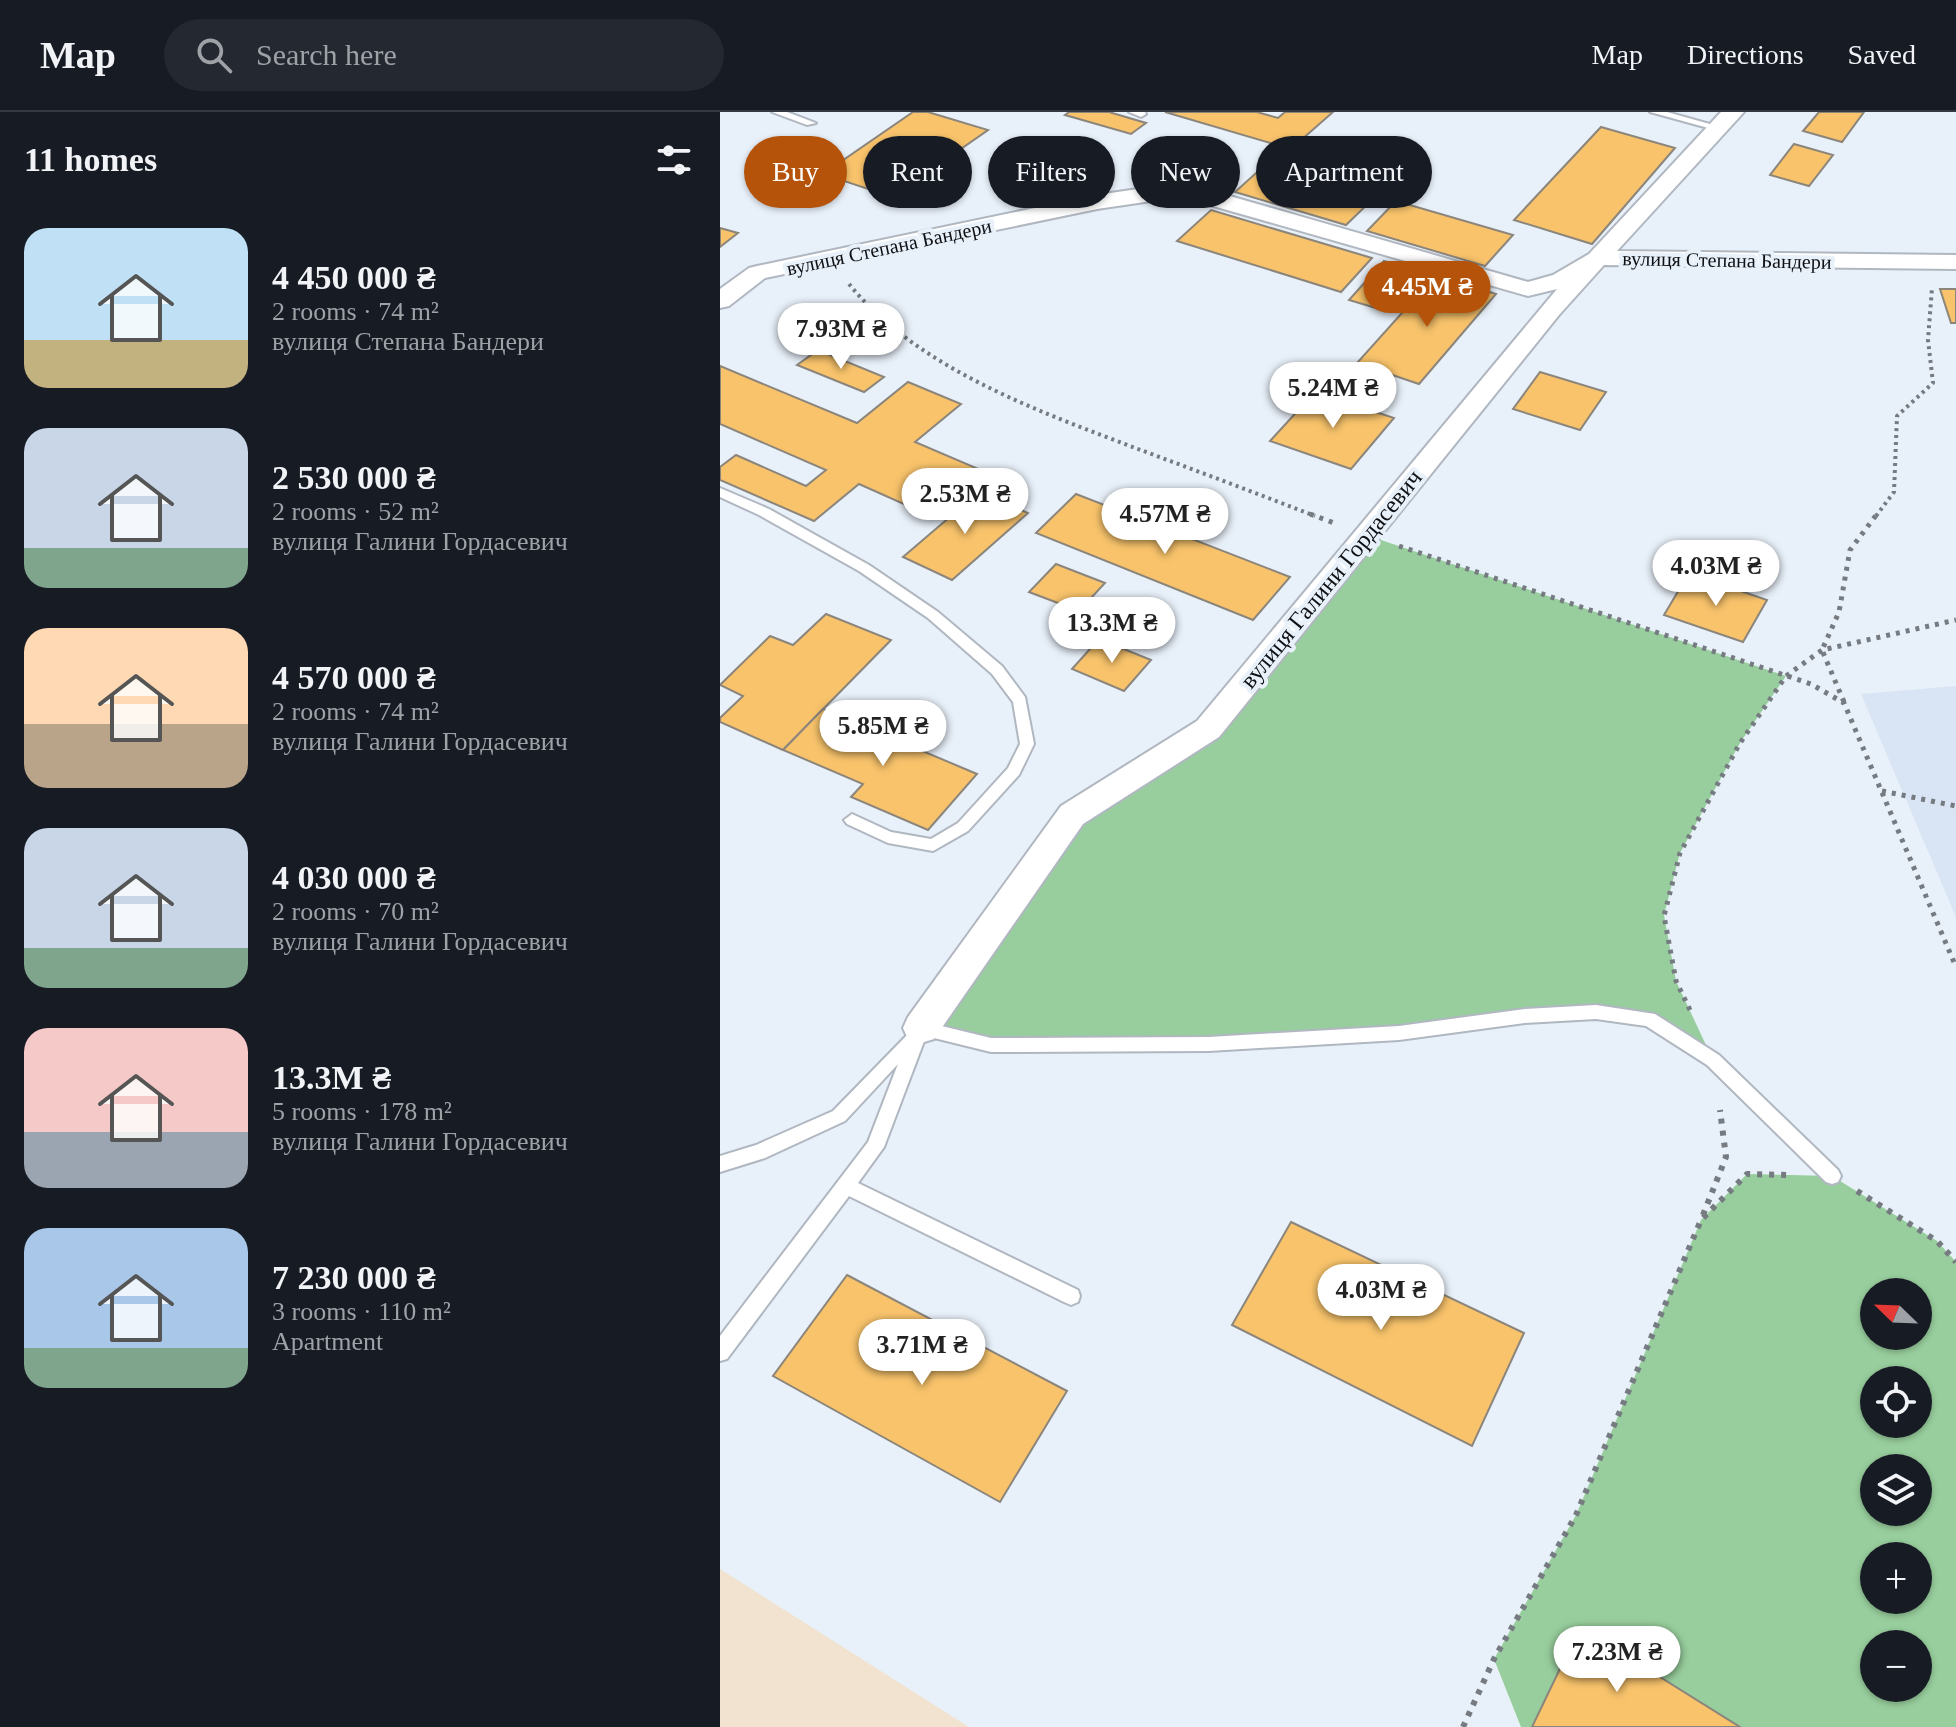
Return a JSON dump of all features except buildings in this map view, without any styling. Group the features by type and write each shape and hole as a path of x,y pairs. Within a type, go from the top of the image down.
{"street":[{"name":"вулиця Галини Гордасевич","path":"921,1028 1072,815 1208,729 1550,310 1726,120"},
{"name":"вулиця Степана Бандери","path":"720,301 757,273 1097,202 1165,192 1201,195 1528,289 1561,280 1599,258 1950,262"}],"lane":[{"path":"777,112 811,123"},
{"path":"1655,112 1726,120"},
{"path":"720,492 764,512 864,568 933,615 997,670 1020,701 1027,744 1014,771 963,827 933,845 888,837 852,820"},
{"path":"921,1028 991,1045 1209,1044 1399,1033 1525,1016 1596,1012 1649,1019 1713,1060 1832,1176"},
{"path":"720,1164 759,1152 839,1116 921,1028"},
{"path":"720,1352 875,1147 921,1028"},
{"path":"846,1186 1071,1296"}],"path":[{"path":"1950,262 1930,291 1928,340 1933,383 1897,416 1894,492 1850,550 1839,612 1822,650 1956,967"},
{"path":"801,265 850,284 867,306 960,375 1086,429 1366,535 1811,684 1844,703"},
{"path":"1463,1727 1494,1659 1576,1515 1726,1157 1713,1060 1676,981 1664,916 1680,853 1740,743 1786,676 1822,650 1956,620"},
{"path":"1882,791 1956,806"},
{"path":"1701,1220 1747,1174 1832,1176 1937,1241 1956,1262"}],"shaded area":[{"path":"1956,686 1956,917 1861,694"},
{"path":"720,1569 969,1727 720,1727"}],"green space":[{"path":"1366,535 1786,676 1740,743 1680,853 1664,915 1676,981 1713,1060 1649,1019 1596,1012 1399,1033 991,1045 921,1028 1072,815 1208,729"},
{"path":"1747,1174 1832,1176 1937,1241 1956,1262 1956,1727 1521,1727 1494,1659 1576,1515 1701,1220"}]}
